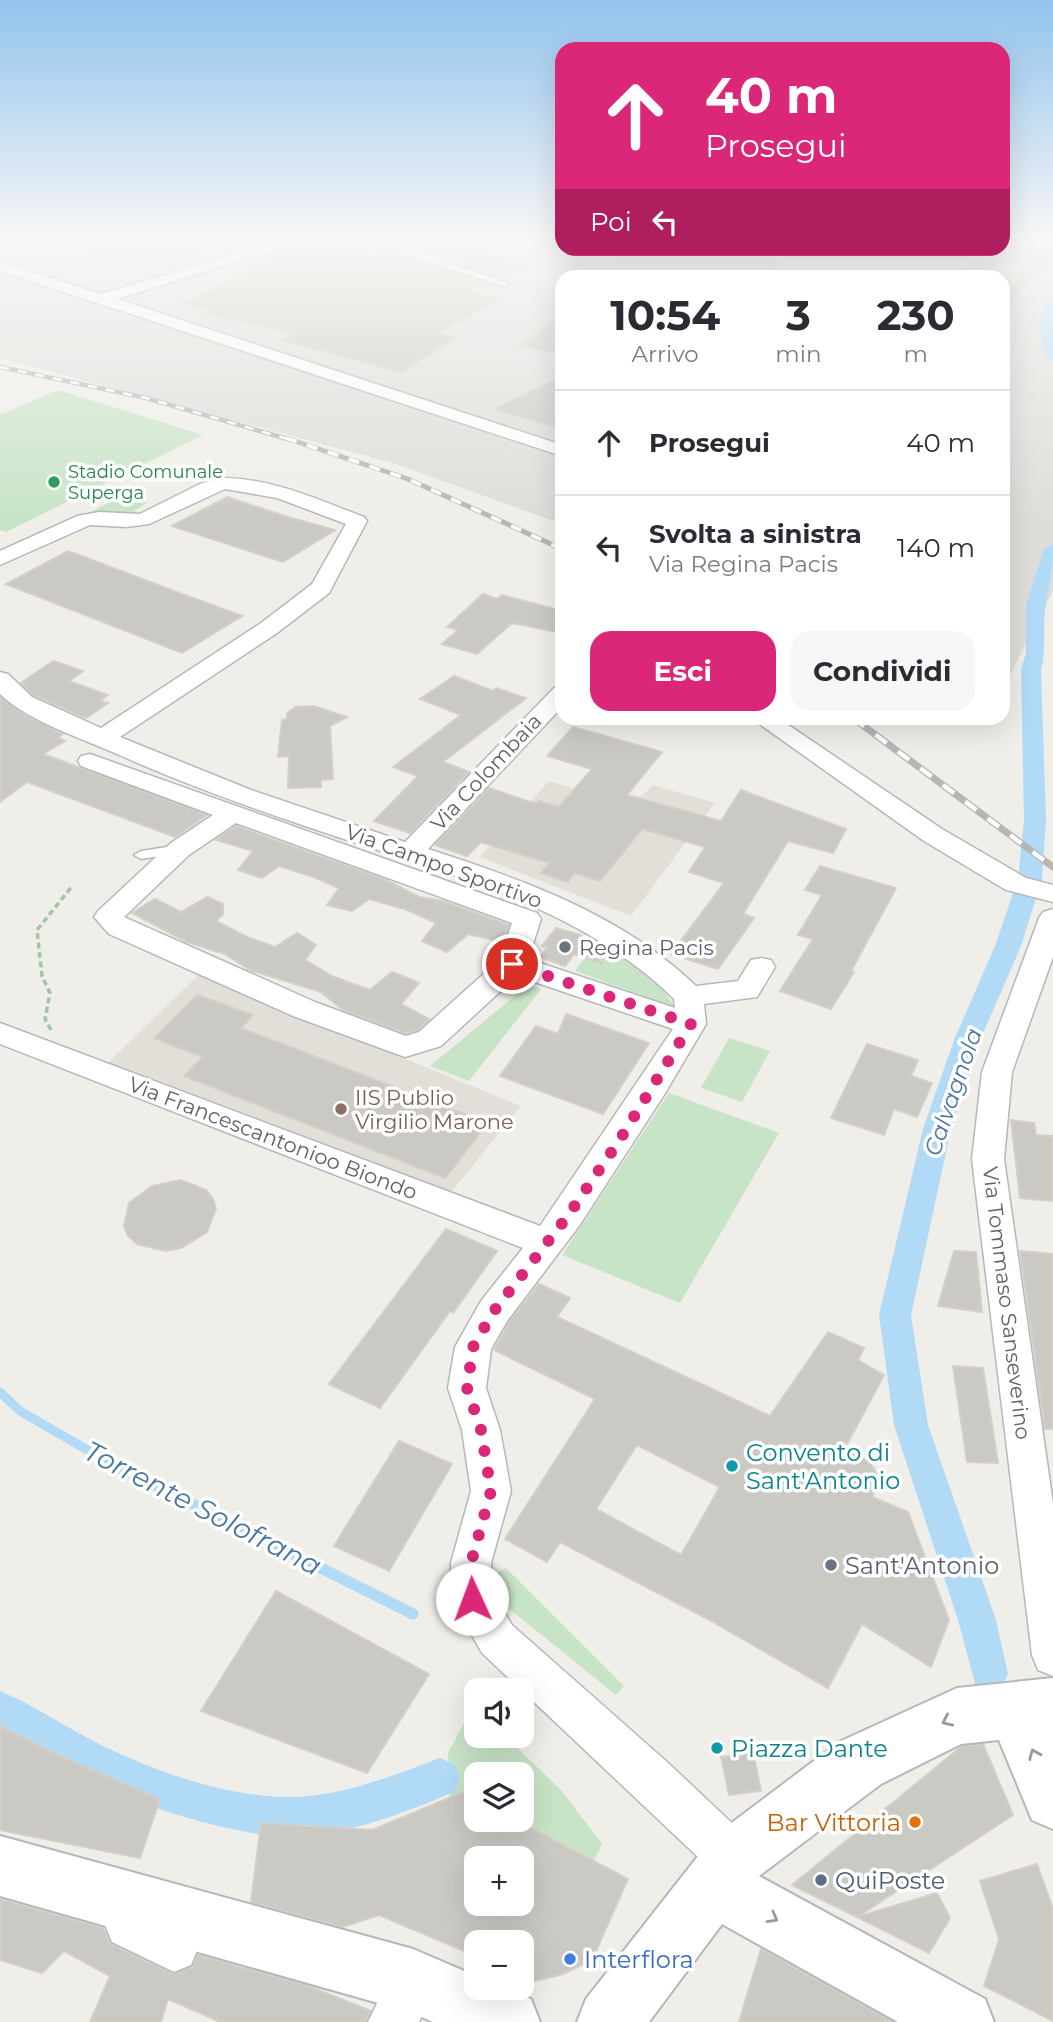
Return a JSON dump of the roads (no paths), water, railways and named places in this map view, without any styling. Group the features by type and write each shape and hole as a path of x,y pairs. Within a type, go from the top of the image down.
{"main road":[{"path":"609,2022 724,1872 860,1763 957,1716 1033,1707 1053,1799"},
{"path":"0,1866 68,1885 403,2001 509,2022"},
{"path":"724,1872 962,2022"}],"street":[{"path":"200,331 555,449"},
{"path":"0,559 84,520 95,517 129,522 145,520 212,486 237,482 358,521 321,588 269,628 95,750"},
{"name":"Via Campo Sportivo","path":"0,679 21,700 95,750 213,784 495,880 611,934 655,962 690,1010"},
{"name":"Via Colombaia","path":"410,852 555,700"},
{"path":"773,725 869,793 1040,897"},
{"path":"95,750 233,813 527,919 512,964 430,1038 405,1047 304,1009 119,928 108,917 180,849 233,813"},
{"name":"Via Tommaso Sanseverino","path":"1040,897 998,1072 988,1159 1053,1655"},
{"path":"512,964 690,1010 747,990 761,967"},
{"path":"690,1010 619,1141 547,1243 494,1311 473,1347 467,1388 481,1430 491,1491 471,1563 472,1599 497,1639 649,1777 724,1872"},
{"name":"Via Francescantonioo Biondo","path":"0,1033 547,1243"},
{"path":"68,1885 92,1906 174,1948"}],"lane":[{"path":"141,855 180,849"}],"waterway":[{"name":"Calvagnola","path":"1046,331 1053,358"},
{"name":"Calvagnola","path":"989,1674 977,1620 911,1425 895,1315 937,1129 967,1040 1008,946 1030,879 1035,821 1031,670 1036,653 1036,605 1053,549"},
{"name":"Torrente Solofrana","path":"0,1392 20,1411 117,1467"},
{"name":"Torrente Solofrana","path":"114,1465 413,1614"},
{"name":"Torrente Solofrana","path":"0,1710 59,1745 122,1775 188,1798 255,1813 287,1817 330,1812 385,1798 440,1778"}],"railway":[{"path":"0,367 146,398 291,440"},
{"path":"286,438 408,479 555,546"},
{"path":"862,725 1053,867"}],"place":[{"name":"Stadio Comunale Superga","path":"54,482"},
{"name":"Regina Pacis","path":"565,947"},
{"name":"IIS Publio Virgilio Marone","path":"341,1109"},
{"name":"Convento di Sant'Antonio","path":"732,1466"},
{"name":"Sant'Antonio","path":"831,1565"},
{"name":"Piazza Dante","path":"717,1748"},
{"name":"Bar Vittoria","path":"915,1822"},
{"name":"QuiPoste","path":"821,1880"},
{"name":"Interflora","path":"570,1959"}]}
